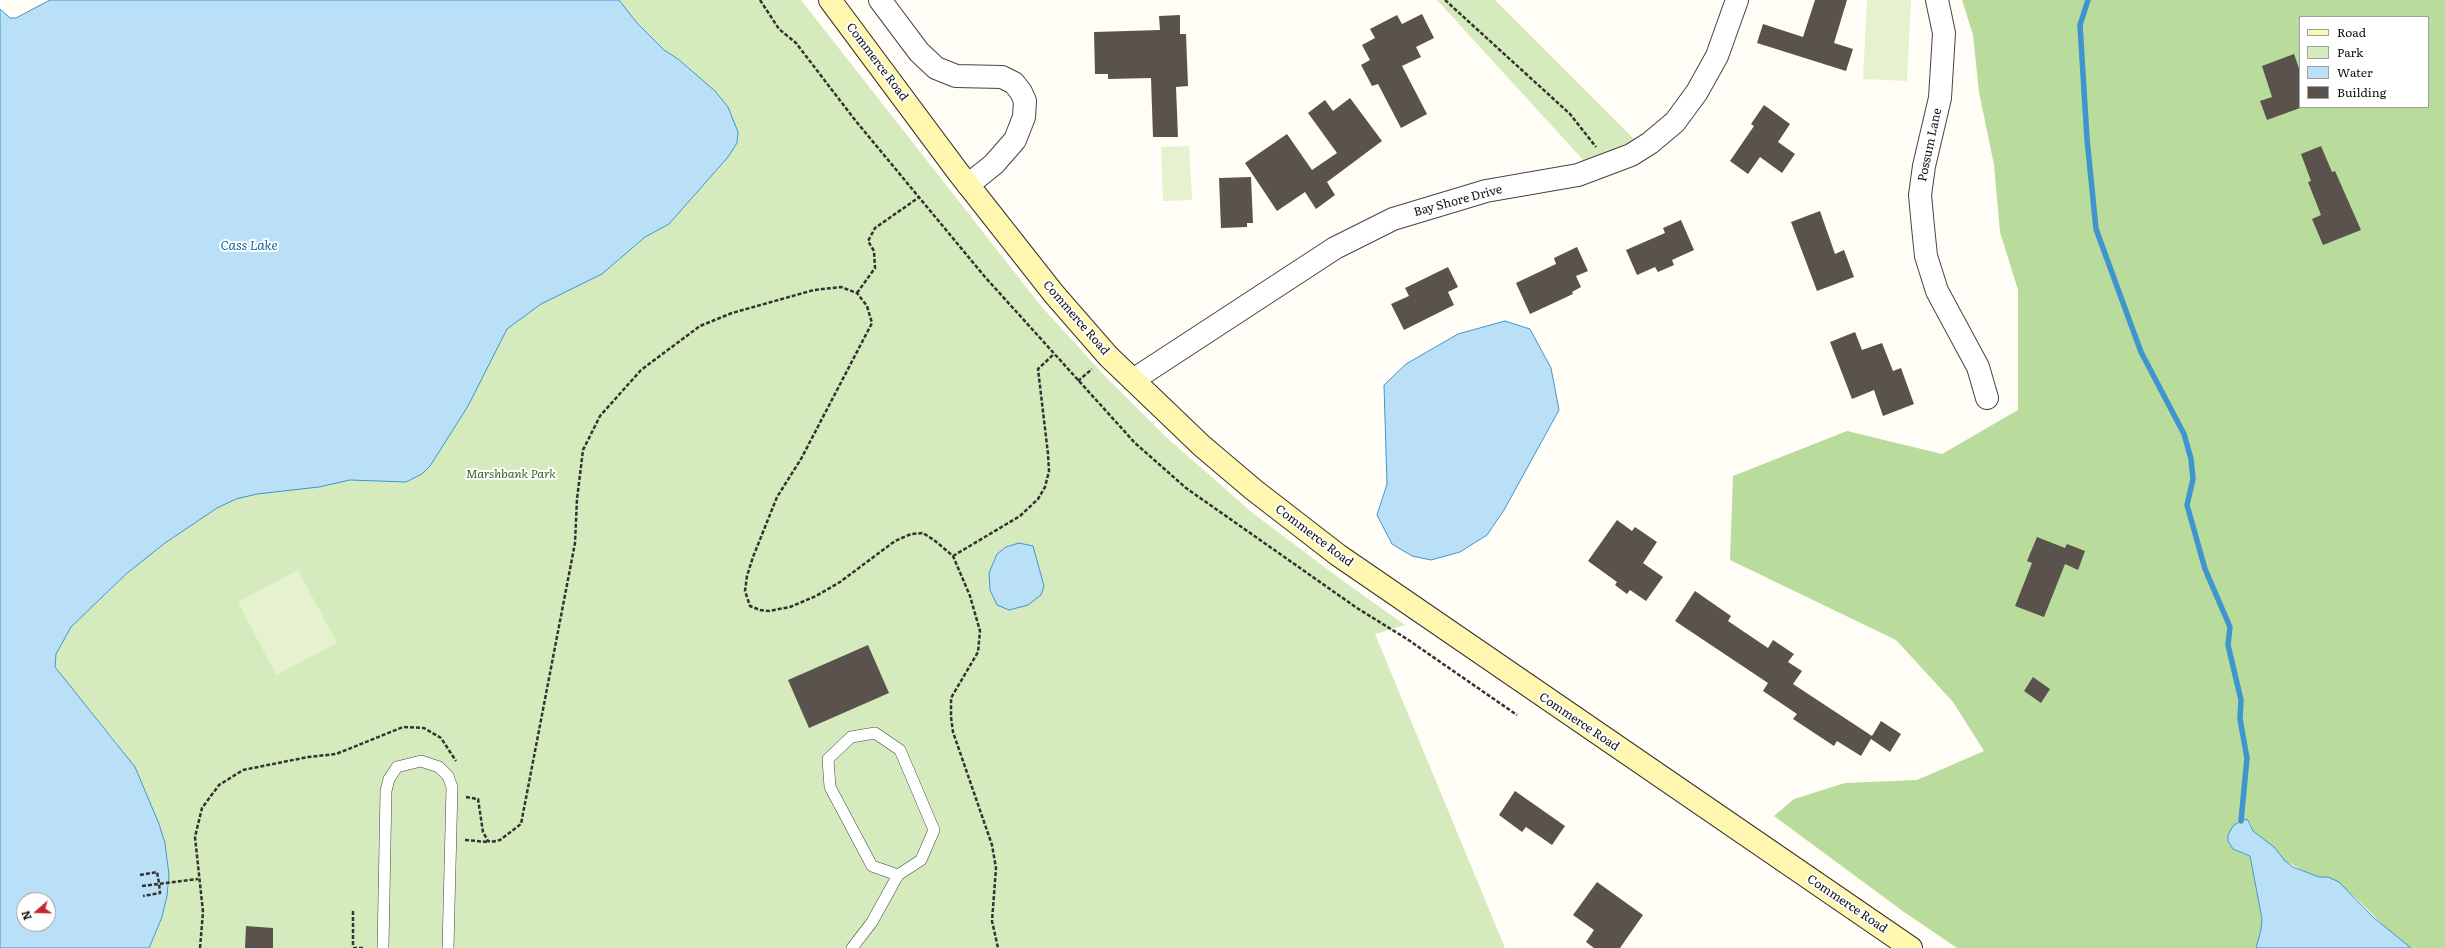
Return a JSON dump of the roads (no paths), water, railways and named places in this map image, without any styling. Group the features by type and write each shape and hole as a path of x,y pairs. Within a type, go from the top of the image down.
{"main road":[{"name":"Commerce Road","path":"830,0 963,178 1054,294 1108,356 1227,468 1338,555 1911,948"}],"street":[{"path":"880,0 919,52 936,68 956,76 999,76 1018,86 1024,98 1025,112 1022,127 1015,140 985,153 963,178"},
{"name":"Bay Shore Drive","path":"1133,380 1335,248 1393,219 1486,191 1578,175 1608,166 1631,155 1650,143 1675,122 1697,92 1717,56 1737,0"},
{"name":"Possum Lane","path":"1938,0 1944,40 1940,98 1924,166 1920,195 1923,234 1926,256 1938,292 1978,367 1987,398"}],"lane":[{"path":"852,948 872,922 898,875 920,860 934,830 900,750 874,733 851,737 828,760 830,787 872,866 898,875"},
{"path":"383,948 386,791 389,779 397,767 410,762 421,761 431,763 439,767 448,776 452,787 448,948"}],"water":[{"name":"Cass Lake","path":"50,0 619,0 637,23 664,50 678,59 715,91 728,107 738,132 737,143 728,157 669,224 645,237 602,274 541,304 507,329 468,406 430,466 422,474 406,482 350,480 319,487 257,494 236,499 217,508 165,543 126,574 71,627 56,654 55,667 135,767 159,824 165,843 169,875 167,896 162,917 149,948 0,948 0,9 10,18 16,18"},
{"path":"1505,321 1530,329 1551,368 1559,410 1504,510 1487,535 1460,552 1431,560 1412,556 1392,544 1377,515 1387,484 1384,385 1406,364 1458,334"},
{"path":"1019,543 1033,546 1044,586 1041,595 1028,605 1009,610 997,605 990,590 989,573 997,554 1006,547"},
{"path":"2243,819 2248,820 2253,831 2274,847 2285,861 2293,867 2319,877 2328,877 2339,882 2373,917 2411,948 2256,948 2261,930 2262,919 2250,856 2233,849 2228,841 2228,835 2233,826"}],"waterway":[{"path":"2088,0 2080,25 2087,139 2096,229 2141,352 2184,434 2191,459 2193,479 2187,505 2205,569 2230,627 2228,645 2241,700 2240,719 2247,758 2241,821"}],"park label":[{"name":"Marshbank Park","path":"511,474"}]}
